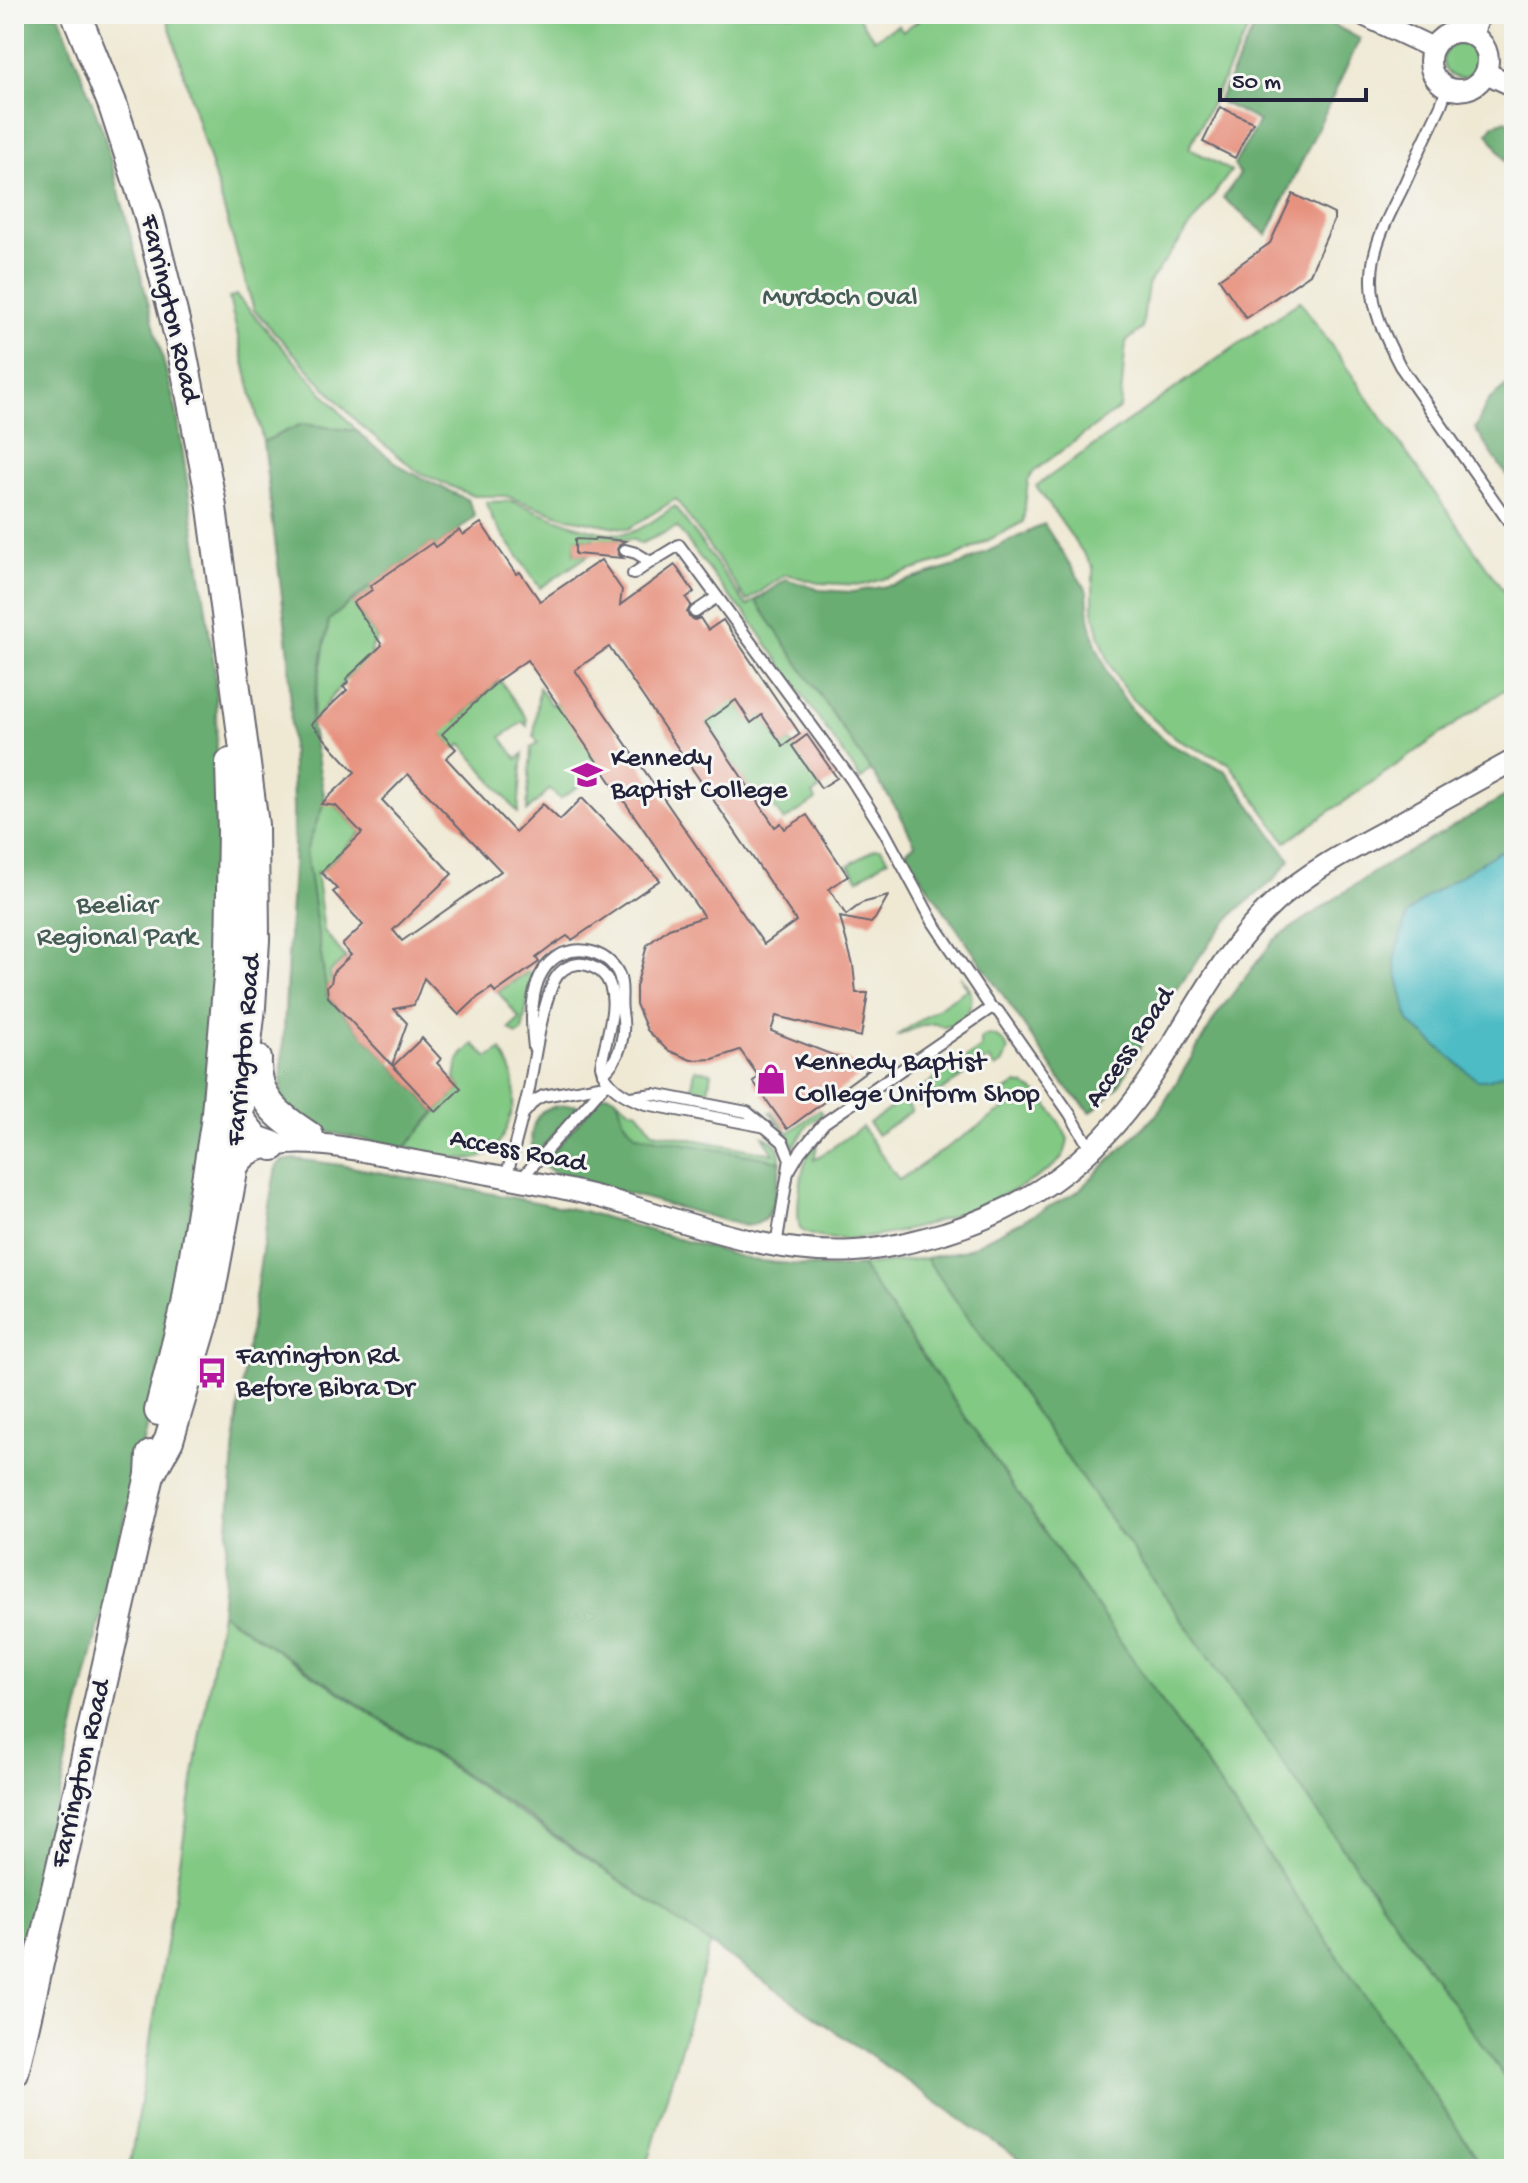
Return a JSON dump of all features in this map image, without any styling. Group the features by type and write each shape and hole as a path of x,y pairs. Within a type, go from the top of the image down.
{"main road":[{"name":"Farrington Road","path":"76,14 112,103 148,213 180,341 211,500 255,837 255,940 248,1119 232,1177 207,1312 169,1440 150,1475"},
{"name":"Farrington Road","path":"14,2073 150,1475 152,1441 186,1305 215,1124 230,954 232,831 227,614"},
{"path":"255,837 263,853 265,871 265,944 257,1080 272,1107 289,1123 316,1139"},
{"path":"226,1002 224,1084 228,1102 248,1119 256,1140 273,1146"},
{"path":"181,1322 196,1302 224,1130 233,1121 248,1119"}],"street":[{"path":"1361,14 1433,48"},
{"path":"1472,35 1480,14"},
{"path":"1463,32 1472,35 1488,55 1486,73 1474,86 1465,90 1447,88 1439,83 1430,66 1433,48 1445,35 1463,32"},
{"path":"1486,73 1514,86"},
{"name":"Access Road","path":"248,1119 275,1123 316,1139 598,1197 776,1246 854,1251 895,1245 959,1228 1016,1205 1067,1171 1091,1150 1135,1101 1224,959 1273,904 1320,869 1514,760"},
{"name":"Access Road","path":"232,1177 242,1160 250,1154 273,1146 316,1139"}],"lane":[{"path":"1447,88 1384,224 1373,258 1371,279 1374,301 1386,339 1400,366 1514,529"},
{"path":"633,574 679,545 851,779 884,831 933,922 991,1008 998,1011 1070,1114 1091,1150"},
{"path":"625,550 651,562"},
{"path":"695,612 717,597"},
{"path":"569,951 588,951 612,963 621,979 624,1018 619,1053 610,1067 607,1082 512,1179 534,1054 531,1024 541,974 555,957 569,951"},
{"path":"789,1171 824,1123 991,1008"},
{"path":"522,1117 527,1107 543,1096 607,1082 628,1097 654,1094 747,1112 787,1148 790,1159 776,1246"}],"green space":[{"name":"Beeliar Regional Park","path":"14,14 59,14 104,134 177,413 215,670 222,951 189,1233 14,2003"},
{"name":"Murdoch Oval","path":"166,14 856,14 874,39 898,25 903,31 927,14 1019,14 1038,23 1043,14 1256,14 1189,148 1231,171 1148,284 1142,329 1126,342 1120,408 1034,471 1028,481 1023,522 956,557 863,585 818,583 786,574 747,601 676,499 628,529 568,518 506,496 473,496 418,472 359,424 254,310"},
{"path":"1261,14 1314,14 1360,39 1267,235 1223,198 1240,174 1234,165 1259,121 1218,101"},
{"path":"1506,14 1514,14 1514,56 1506,40"},
{"path":"1460,44 1472,49 1477,61 1472,73 1460,78 1448,73 1443,61 1448,49"},
{"path":"1506,120 1514,125 1514,174 1488,133 1493,125"},
{"path":"236,295 357,431 302,424 263,442 229,298"},
{"path":"1300,301 1514,606 1514,683 1286,842 1229,763 1184,743 1166,731 1132,699 1120,683 1109,662 1093,610 1093,567 1036,486"},
{"path":"1514,380 1514,486 1475,429 1488,401"},
{"path":"302,424 357,431 408,471 468,500 475,516 435,547 432,543 370,586 329,620 312,711 311,724 325,800 306,851 327,996 436,1112 405,1148 331,1133 311,1125 280,1103 294,846 289,654 263,442"},
{"path":"512,501 572,524 620,534 638,530 675,506 747,606 786,579 871,771 860,780 747,615 728,595 677,527 640,544 634,540 576,539 574,554 589,555 540,588 492,519 486,502"},
{"path":"1044,524 1087,591 1096,645 1111,681 1135,714 1169,744 1226,771 1290,860 1273,881 1237,910 1210,942 1151,1027 1118,1087 1091,1112 1064,1085 919,874 905,852 915,844 899,812 756,601 786,579 821,590 852,592 892,585 962,564"},
{"path":"370,586 372,590 353,603 377,638 370,651 400,685 426,676 456,721 500,680 527,719 527,726 523,722 501,737 517,759 523,754 518,813 462,744 456,749 370,658 346,679 311,724 329,620"},
{"path":"695,640 751,722 762,715 783,746 790,741 821,788 813,794 816,800 784,821 762,790 753,794 705,722"},
{"path":"539,687 551,705 558,703 603,769 560,799 550,789 527,811 531,748 538,743 534,736"},
{"path":"1514,791 1514,2090 926,1258 966,1250 1077,1192 1158,1113 1218,1013 1274,940 1374,872"},
{"path":"328,798 361,832 321,872 316,872 324,931 346,958 330,972 331,984 327,989 332,991 327,996 306,851"},
{"path":"881,848 888,859 858,879 849,865"},
{"path":"528,972 533,973 522,1032 517,1035 509,1029 520,1019 498,992"},
{"path":"960,976 969,989 971,997 969,1010 961,1020 944,1027 923,1025 896,1036 967,989"},
{"path":"989,1035 1001,1040 1007,1047 1003,1063 996,1068 989,1059 920,1105 913,1094 981,1048 981,1038"},
{"path":"474,1044 488,1058 501,1050 512,1075 513,1104 502,1138 488,1154 471,1159 405,1148 461,1088 455,1080 458,1063"},
{"path":"695,1069 711,1072 708,1091 692,1088"},
{"path":"1017,1084 1033,1090 1040,1097 1068,1139 1061,1159 1038,1177 972,1209 892,1233 855,1239 823,1238 800,1229 798,1209 801,1182 807,1157 818,1141 814,1160 862,1127 899,1180 1010,1105 1002,1092"},
{"path":"607,1094 615,1097 623,1119 636,1135 781,1161 768,1213 753,1225 741,1225 557,1174 541,1165 601,1096"},
{"path":"618,1099 630,1109 638,1111 653,1132 774,1154 763,1136 774,1142 778,1148 779,1171 772,1208 767,1216 757,1224 741,1225 770,1159 635,1135 623,1119"},
{"path":"904,1099 912,1111 877,1135 869,1123"},
{"path":"577,1105 541,1149 533,1150 532,1132 539,1115 552,1107"},
{"path":"819,1110 823,1114 807,1126 794,1147 770,1112 788,1133"},
{"path":"295,1159 583,1211 751,1260 832,1268 861,1266 1485,2169 1036,2169 520,1811 221,1613 237,1418 269,1205 276,1167 282,1161"},
{"path":"926,1258 1514,2090 1514,2169 1485,2169 861,1266"},
{"path":"221,1613 711,1942 646,2169 129,2169"}],"water":[{"path":"1500,851 1514,852 1514,1069 1488,1080 1477,1080 1409,1022 1394,961 1407,914 1428,896"}],"building":[{"path":"1220,107 1253,122 1235,158 1203,142"},
{"path":"1293,194 1334,214 1334,220 1310,274 1246,318 1219,279 1270,243"},
{"path":"481,523 516,574 520,572 540,601 601,560 622,590 620,605 675,565 694,592 686,598 691,605 687,612 689,617 695,620 700,618 708,630 723,620 800,734 783,746 762,715 751,723 736,700 705,722 775,827 781,823 785,829 807,815 848,876 829,889 846,915 862,903 888,896 871,923 840,917 853,965 856,993 868,993 861,1037 776,1016 771,1031 869,1069 787,1129 753,1081 759,1077 740,1050 713,1059 691,1060 667,1050 647,1030 636,1004 636,987 647,945 669,928 704,917 527,660 500,679 442,734 456,749 446,758 515,832 543,804 560,820 582,798 660,880 572,940 567,936 552,946 536,958 539,962 495,993 492,988 459,1015 424,978 414,1005 394,1009 407,1023 392,1065 328,997 327,986 331,983 333,972 351,955 342,945 363,925 333,892 337,889 321,872 362,833 336,806 321,804 355,772 311,724 347,690 343,687 348,682 346,679 382,645 353,603 372,590 370,586 432,543 435,547 459,530 463,535","holes":["609,647 796,921 764,944 575,670","408,774 501,871 402,941 393,930 452,874 382,800"]},
{"path":"575,539 626,541 617,549 623,558 575,554"},
{"path":"807,735 837,778 821,788 792,746"},
{"path":"422,1038 441,1059 437,1063 461,1088 436,1112 393,1066"}],"place":[{"name":"Kennedy Baptist College","path":"587,775"},
{"name":"Kennedy Baptist College Uniform Shop","path":"771,1079"},
{"name":"Farrington Rd Before Bibra Dr","path":"212,1373"}]}
